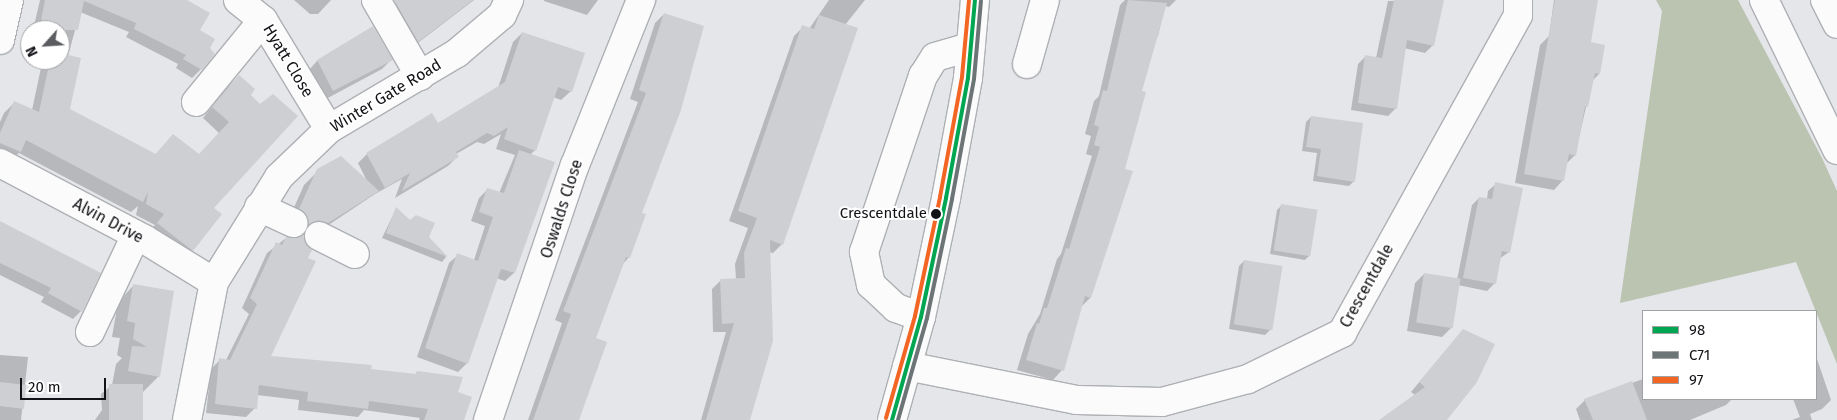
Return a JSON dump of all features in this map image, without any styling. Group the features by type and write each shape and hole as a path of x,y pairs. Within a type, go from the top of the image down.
{"main road":[{"path":"0,40 9,0"},
{"name":"Hyatt Close","path":"238,0 263,20 329,130"},
{"path":"376,0 420,76"},
{"name":"Winter Gate Road","path":"187,420 214,282 279,177 329,130 457,54 502,15 509,0"},
{"name":"Oswalds Close","path":"488,420 576,165 641,0"},
{"path":"892,420 921,317 946,198 971,47 976,0"},
{"path":"1027,64 1045,0"},
{"name":"Crescentdale","path":"906,366 1076,400 1162,402 1248,379 1342,333 1518,15 1518,0"},
{"path":"1764,0 1837,150"},
{"path":"1825,0 1837,24"},
{"path":"196,102 263,20"},
{"path":"921,317 896,308 871,285 864,252 923,76 935,57 971,47"},
{"name":"Alvin Drive","path":"0,163 136,235 214,282"},
{"path":"259,207 293,223"},
{"path":"90,332 136,235"},
{"path":"319,236 355,254"}],"green space":[{"path":"1656,0 1738,0 1822,158 1837,191 1837,364 1817,310 1815,310 1796,262 1620,303 1662,11"}],"building":[{"path":"45,0 187,0 210,13 200,30 215,39 210,48 215,54 202,70 183,59 186,55 134,29 136,23 84,1 78,30 70,30 70,20 41,20"},
{"path":"394,0 473,0 418,42"},
{"path":"1128,0 1167,3 1142,91 1146,92 1125,169 1133,171 1091,298 1085,296 1064,371 1026,360 1037,323 1039,324 1044,308 1047,308 1066,248 1069,249 1100,147 1094,145 1099,127 1094,125 1103,90 1107,91"},
{"path":"1394,0 1444,0 1434,46 1407,40 1397,109 1358,103 1365,55 1382,58"},
{"path":"1555,0 1598,0 1591,42 1605,45 1600,74 1595,73 1588,107 1585,106 1576,156 1569,154 1564,181 1524,174"},
{"path":"664,13 704,26 681,110 642,213 646,214 630,258 626,257 596,338 607,342 579,420 533,420 571,314 563,311 646,93 639,90"},
{"path":"819,15 858,28 783,245 770,240 773,341 750,420 706,420 734,323 722,324 720,279 745,278 744,253 757,218 738,211 802,25 814,29"},
{"path":"373,26 393,60 333,91 317,60"},
{"path":"522,32 585,53 572,92 558,87 536,151 504,139 508,127 494,136 487,133 456,152 459,157 402,191 410,173 385,188 366,153 432,113 438,123 505,82"},
{"path":"70,55 81,58 70,109 156,154 173,134 199,154 229,122 212,107 239,75 255,89 251,95 260,104 273,94 298,116 214,208 222,214 193,251 157,223 164,214 146,204 148,192 143,202 26,140 21,152 0,143 0,133 14,101 39,112 48,70 70,70"},
{"path":"1311,116 1363,123 1355,182 1317,176 1321,149 1306,147"},
{"path":"519,150 555,162 515,273 501,269 468,364 425,348 457,253 478,261 493,217 479,212 487,188 504,193"},
{"path":"341,156 379,191 328,223 318,220 308,226 306,215 299,209 317,169"},
{"path":"1495,182 1523,188 1510,253 1502,251 1496,284 1463,278 1479,197 1492,199"},
{"path":"1281,204 1318,210 1310,256 1274,250"},
{"path":"396,207 410,220 416,215 435,223 429,237 448,257 386,233"},
{"path":"0,221 101,273 82,312 48,293 51,288 0,263"},
{"path":"304,233 306,244 312,250 308,258 316,261 271,356 372,365 371,369 416,374 417,371 463,377 458,392 472,397 464,420 424,420 428,409 369,401 368,409 307,401 308,392 259,385 257,409 215,404 219,358 230,360 257,304 250,298 276,242 282,245 286,237 295,238"},
{"path":"1244,260 1283,266 1272,330 1234,324"},
{"path":"1424,273 1461,279 1453,328 1416,322"},
{"path":"133,284 174,291 160,377 128,371 132,346 147,347 133,339 135,323 127,321"},
{"path":"1463,329 1495,344 1477,382 1447,420 1379,420 1425,387 1419,382"},
{"path":"1632,381 1647,420 1593,420 1584,399"},
{"path":"0,382 26,385 24,409 0,406"},
{"path":"109,384 143,384 143,420 109,420"}],"transit line":[{"name":"97","path":"886,418 915,316 940,197 962,77 969,0"},
{"name":"98","path":"892,420 921,317 946,198 968,78 975,0"},
{"name":"C71","path":"898,420 927,318 952,199 974,79 981,1"}],"place":[{"name":"Crescentdale","path":"936,214"}]}
